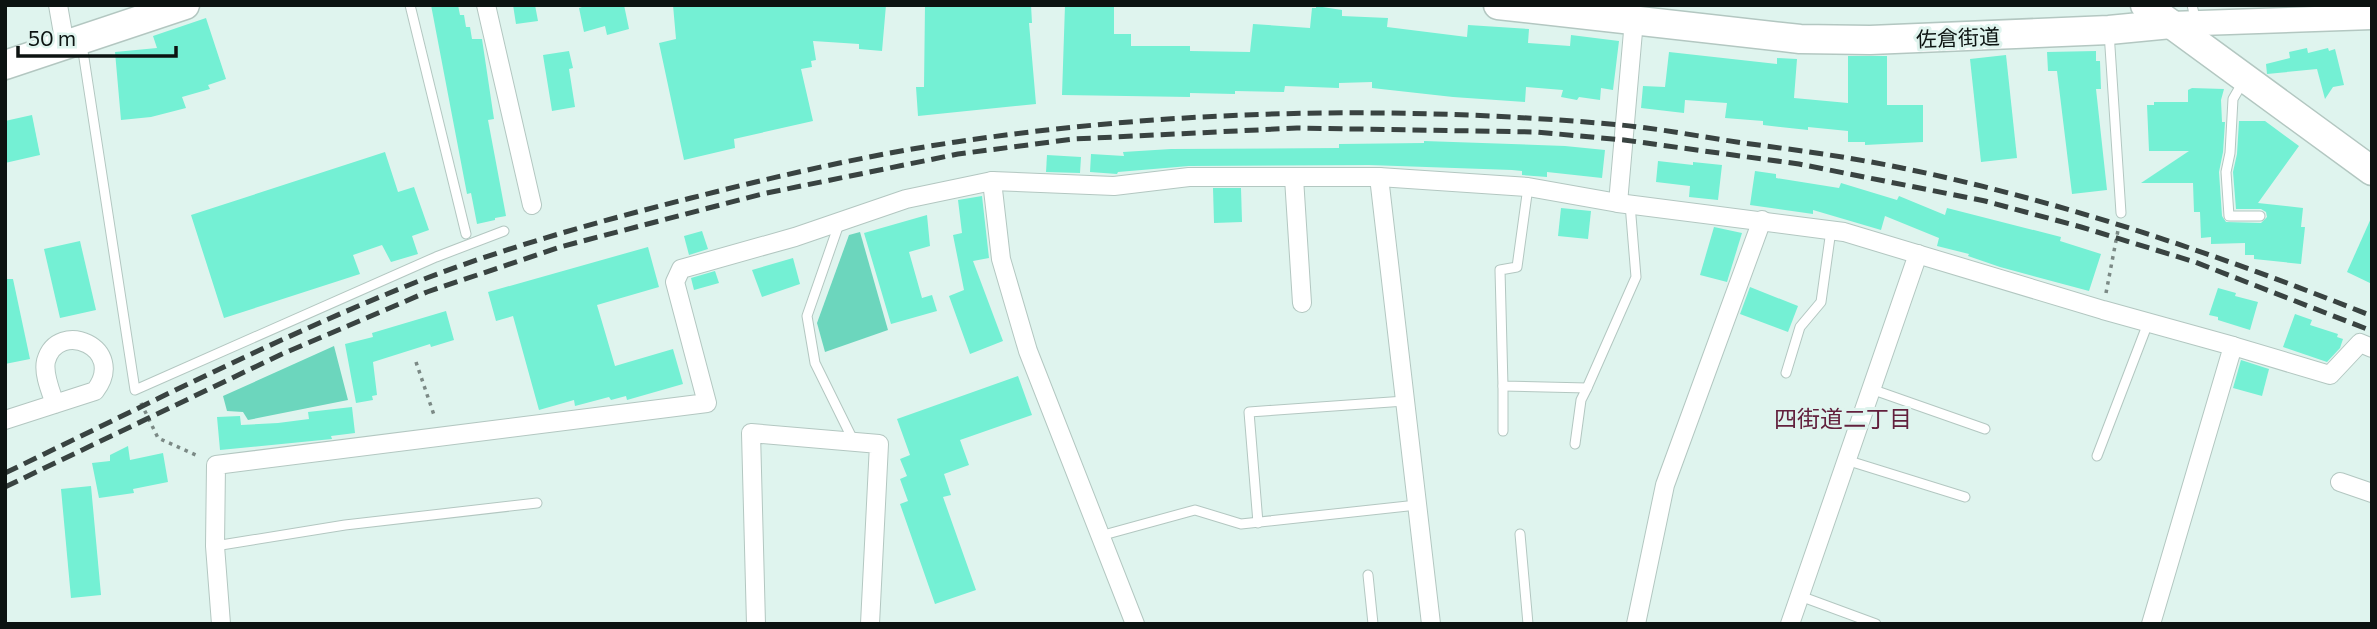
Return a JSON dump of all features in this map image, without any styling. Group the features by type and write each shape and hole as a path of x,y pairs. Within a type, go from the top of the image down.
{"main road":[{"path":"5,65 185,5"},
{"name":"佐倉街道","path":"1499,5 1634,16 1800,38 1870,40 2109,30 2187,18"},
{"path":"2145,5 2187,18 2245,78 2372,172"}],"street":[{"path":"58,5 73,43"},
{"path":"486,5 532,205"},
{"path":"2187,18 2336,12 2372,17"},
{"path":"1624,204 1634,16"},
{"path":"221,624 215,545 216,464 707,403 675,282 681,269 795,237 906,199 992,181 1114,186 1189,177 1379,177 1528,187 1624,204 1844,232 2103,310 2330,374 2360,343 2372,348"},
{"path":"1379,177 1431,624"},
{"path":"1294,178 1302,303"},
{"path":"992,181 1001,259 1028,351 1135,624"},
{"path":"1636,624 1665,485 1762,220"},
{"path":"1790,624 1918,254"},
{"path":"2151,624 2233,346"},
{"path":"5,420 55,404"},
{"path":"756,624 751,433 879,444 870,624"},
{"path":"2340,482 2372,493"}],"lane":[{"path":"410,5 467,234"},
{"path":"2109,30 2121,213"},
{"path":"73,43 135,390 436,257 504,231"},
{"path":"2245,78 2233,99 2230,153 2226,172 2229,216 2260,216"},
{"path":"1503,431 1500,270 1517,267 1528,187"},
{"path":"1575,444 1581,400 1636,277 1624,204"},
{"path":"840,222 807,316 815,363 853,442"},
{"path":"1786,373 1800,327 1821,302 1831,230"},
{"path":"2097,456 2148,323"},
{"path":"1503,386 1587,388"},
{"path":"1871,389 1985,429"},
{"path":"1258,523 1249,412 1405,401"},
{"path":"1846,460 1965,497"},
{"path":"215,545 345,525 537,503"},
{"path":"1100,536 1195,510 1241,524 1417,505"},
{"path":"1520,534 1528,624"},
{"path":"1368,575 1373,624"},
{"path":"1800,596 1876,624"}],"path":[{"path":"2103,310 2121,213"},
{"path":"416,362 442,436"},
{"path":"135,390 158,438 216,464"}],"green space":[{"path":"860,232 888,330 825,352 817,323 849,235"},
{"path":"334,346 348,400 248,420 243,412 227,411 223,396"}],"building":[{"path":"431,5 458,5 460,15 464,15 466,27 470,27 472,39 482,39 494,119 488,120 506,216 495,220 477,224 471,193 467,194"},
{"path":"513,5 535,5 538,21 516,24"},
{"path":"588,5 624,5 629,29 607,35 605,26 584,32 579,8"},
{"path":"673,5 886,5 882,51 859,49 859,44 813,41 816,60 811,61 812,67 801,69 813,121 734,139 735,148 684,160 659,43 676,39"},
{"path":"925,5 1031,5 1032,23 1029,23 1036,104 918,116 916,87 924,87"},
{"path":"1065,5 1114,5 1114,34 1131,34 1131,46 1190,46 1190,51 1250,52 1253,24 1310,28 1312,8 1316,6 1342,10 1342,16 1388,18 1387,27 1467,37 1468,25 1529,29 1528,43 1570,46 1571,35 1619,41 1613,90 1601,88 1600,100 1579,97 1577,100 1561,97 1563,90 1526,87 1525,102 1453,97 1372,88 1372,82 1339,83 1339,88 1285,86 1284,92 1190,93 1190,97 1062,95"},
{"path":"206,18 226,79 208,85 210,89 182,97 186,108 151,117 121,120 115,52 157,48 153,36"},
{"path":"2307,48 2308,53 2335,49 2344,85 2333,87 2325,99 2317,69 2267,74 2266,64 2290,58 2289,52"},
{"path":"569,51 573,68 569,69 575,107 552,111 543,55"},
{"path":"2096,51 2096,61 2100,61 2101,89 2096,89 2107,190 2072,194 2057,71 2048,71 2047,52"},
{"path":"1669,52 1777,64 1777,58 1797,59 1794,98 1848,103 1848,56 1887,56 1887,105 1923,105 1923,142 1865,145 1865,142 1848,142 1848,131 1808,127 1808,130 1763,125 1763,121 1725,118 1727,103 1685,100 1684,113 1641,108 1643,86 1665,87"},
{"path":"2006,55 2017,158 1981,162 1970,59"},
{"path":"2224,89 2221,100 2222,122 2225,122 2219,172 2222,216 2226,222 2261,223 2267,217 2266,212 2261,209 2236,209 2233,172 2239,121 2265,121 2299,146 2258,203 2303,208 2301,227 2305,227 2301,264 2254,259 2254,255 2245,255 2245,243 2211,244 2211,237 2201,238 2200,212 2194,212 2193,183 2141,183 2189,151 2149,151 2147,105 2154,105 2154,102 2188,102 2188,90"},
{"path":"32,115 40,155 5,163 5,121"},
{"path":"1424,141 1605,150 1602,178 1547,172 1547,177 1522,175 1522,171 1512,170 1369,165 1189,166 1117,174 1090,172 1091,154 1124,156 1123,152 1171,149 1339,148 1339,144"},
{"path":"385,152 398,192 414,187 429,230 412,236 418,254 391,262 382,245 353,255 360,274 224,318 191,215"},
{"path":"1047,155 1081,157 1080,173 1046,172"},
{"path":"1658,161 1722,165 1718,200 1689,197 1690,186 1656,182"},
{"path":"1755,171 1776,174 1776,178 1839,188 1841,183 1897,200 1899,196 1945,215 1947,208 2061,237 2060,241 2101,254 2089,291 2000,267 1968,256 1969,254 1937,246 1939,238 1885,216 1881,230 1813,210 1813,214 1750,205"},
{"path":"1213,188 1241,188 1242,222 1214,223"},
{"path":"982,196 989,258 973,261 1003,341 970,354 949,296 964,290 953,235 962,233 958,200"},
{"path":"1561,208 1591,211 1588,239 1558,236"},
{"path":"927,215 930,246 909,252 922,298 932,295 937,311 891,324 864,233"},
{"path":"2372,216 2372,284 2347,272"},
{"path":"1714,227 1742,233 1727,282 1700,275"},
{"path":"702,231 708,249 689,255 684,236"},
{"path":"80,241 96,310 60,318 44,249"},
{"path":"648,247 659,287 597,305 615,366 673,349 683,384 627,400 626,396 611,400 609,397 575,406 574,400 539,410 513,316 496,321 488,292"},
{"path":"793,258 800,284 762,297 752,270"},
{"path":"715,271 719,283 694,290 691,278"},
{"path":"5,279 13,279 30,359 5,364"},
{"path":"1750,287 1798,306 1788,332 1740,314"},
{"path":"2218,288 2258,302 2250,330 2209,315"},
{"path":"446,311 454,340 431,347 430,344 373,362 377,395 372,396 373,400 356,403 345,344"},
{"path":"2295,314 2312,320 2310,325 2338,334 2337,337 2343,339 2340,348 2327,362 2283,347"},
{"path":"2241,360 2269,369 2262,396 2233,388"},
{"path":"1018,376 1032,415 960,440 969,465 944,474 951,495 943,497 976,590 935,604 900,504 908,501 900,479 907,476 900,459 910,455 897,419"},
{"path":"352,407 355,433 331,436 332,439 220,450 217,417 240,416 241,425 278,423 309,419 308,412"},
{"path":"128,446 130,460 163,453 168,482 133,489 134,493 99,498 92,463 110,461 110,455"},
{"path":"91,486 101,595 71,598 61,489"}],"railway":[{"path":"5,473 314,325 419,281 554,235 724,190 889,153 1038,131 1205,117 1372,113 1538,119 1621,125 1862,160 1962,181 2081,213 2199,251 2372,316"},
{"path":"5,487 282,354 427,292 560,247 762,194 958,154 1074,139 1297,128 1536,132 1624,140 1799,164 1985,201 2081,227 2195,262 2372,331"}],"district":[{"name":"四街道二丁目","path":"1843,418"}]}
